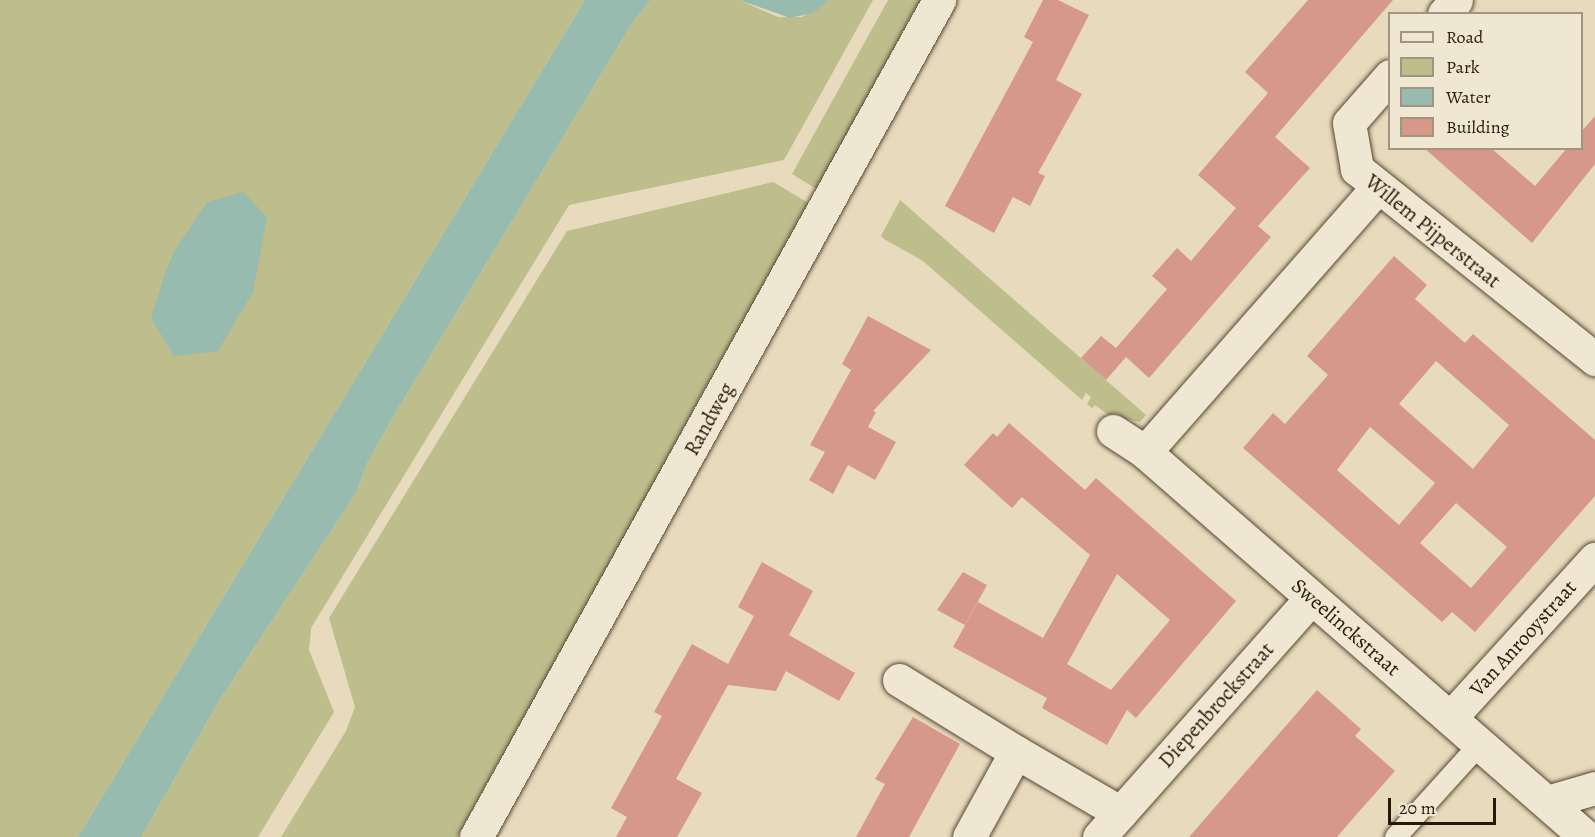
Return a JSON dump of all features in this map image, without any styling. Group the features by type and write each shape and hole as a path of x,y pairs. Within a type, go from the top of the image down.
{"street":[{"name":"Randweg","path":"476,837 939,0"},
{"path":"1446,12 1456,0"},
{"name":"Willem Pijperstraat","path":"1388,77 1348,123 1357,169 1377,188 1595,359"},
{"path":"1145,452 1377,188"},
{"name":"Sweelinckstraat","path":"1113,431 1145,452 1586,837"},
{"name":"Van Anrooystraat","path":"1451,717 1595,559"},
{"name":"Diepenbrockstraat","path":"1099,837 1311,598"},
{"path":"899,680 1121,813"},
{"path":"969,837 1016,752"},
{"path":"1547,802 1595,788"}],"lane":[{"path":"1395,837 1480,743"}],"green space":[{"path":"0,0 585,0 78,837 0,837"},
{"path":"651,0 739,0 778,17 802,17 829,0 873,0 784,160 569,205 311,628 309,650 334,712 258,837 141,837 219,701 356,493 368,461 396,412 634,20"},
{"path":"888,0 922,0 818,190 792,174"},
{"path":"773,182 812,205 457,837 281,837 346,731 355,707 329,618 567,231"},
{"path":"900,200 1146,415 1140,422 1110,416 1095,405 1092,408 1087,404 1091,397 1086,393 1082,400 923,261 884,239 881,236"}],"water":[{"path":"585,0 651,0 634,20 396,412 368,461 356,493 219,701 141,837 78,837"},
{"path":"739,0 829,0 813,13 790,18"},
{"path":"243,192 267,217 253,292 218,351 174,356 151,318 165,273 175,250 207,202"}],"building":[{"path":"1043,0 1058,0 1089,15 1056,80 1082,94 1038,173 1045,176 1030,206 1013,197 994,233 945,206 1033,42 1024,37"},
{"path":"1308,0 1393,0 1275,137 1310,168 1258,226 1271,237 1149,378 1126,357 1106,380 1081,358 1101,336 1116,348 1167,289 1152,276 1177,248 1191,261 1236,208 1198,175 1268,93 1245,72"},
{"path":"1595,116 1595,164 1532,243 1426,150 1493,150 1535,186 1565,150 1583,150 1583,130"},
{"path":"1394,256 1427,285 1415,299 1465,343 1473,334 1595,440 1595,496 1475,632 1452,612 1442,622 1243,448 1273,413 1285,424 1328,375 1307,356","holes":["1436,361 1509,425 1473,469 1399,404","1370,427 1435,483 1399,525 1337,470","1456,503 1507,547 1471,588 1420,543"]},
{"path":"868,316 931,350 873,411 876,412 868,427 896,442 875,480 848,465 833,494 809,480 825,452 810,445 851,370 842,364"},
{"path":"1009,423 1085,490 1096,478 1236,601 1136,718 1127,710 1107,745 1042,708 1047,698 953,647 978,602 1043,638 1090,555 1022,497 1012,508 964,465 993,433 997,437","holes":["1117,574 1170,620 1111,690 1067,664"]},
{"path":"762,562 813,591 789,635 855,673 839,701 786,671 776,691 728,685 676,779 702,793 677,837 616,837 627,817 611,808 662,716 654,712 692,644 728,664 754,616 738,607"},
{"path":"963,572 987,585 965,625 937,610"},
{"path":"1317,690 1361,729 1355,736 1395,771 1337,837 1189,837"},
{"path":"913,717 960,744 909,837 856,837 885,784 875,779"}]}
